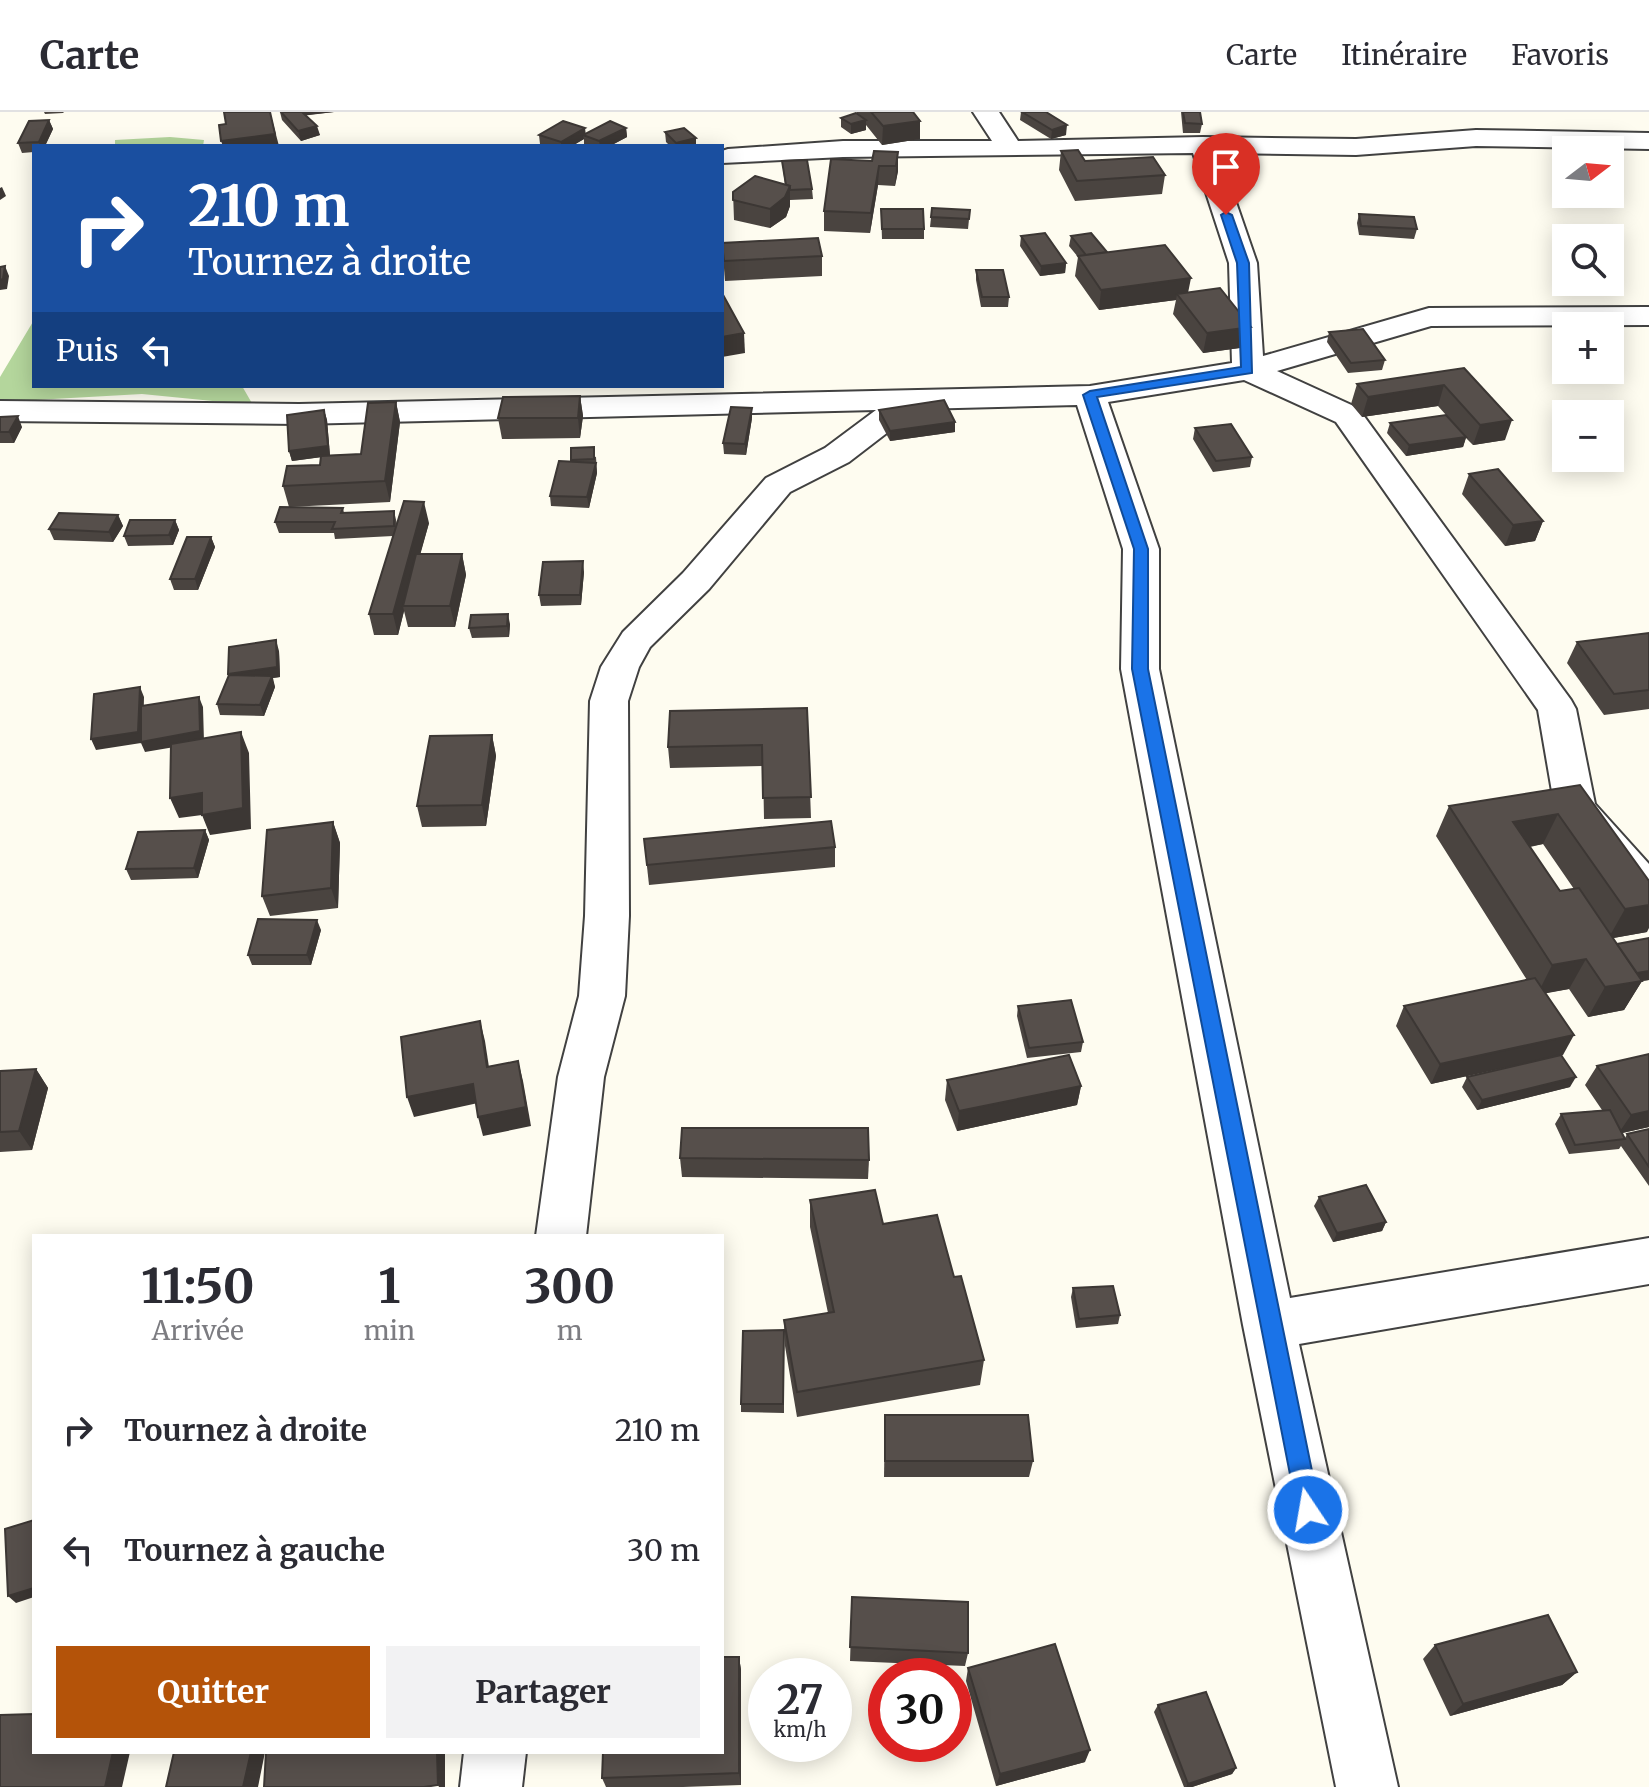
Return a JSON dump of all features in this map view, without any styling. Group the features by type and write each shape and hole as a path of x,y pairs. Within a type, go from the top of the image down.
{"street":[{"path":"986,112 1010,149"},
{"path":"1629,112 1649,141"},
{"path":"728,157 843,149 1203,145 1356,147 1476,138 1649,141"},
{"path":"1203,145 1243,263 1248,370"},
{"path":"0,411 299,414 1090,395 1248,370 1429,317 1649,316"},
{"path":"1248,370 1347,415 1557,709 1575,809 1649,892"},
{"path":"277,388 299,414"},
{"path":"1090,395 1141,549 1140,669 1269,1325 1367,1787"},
{"path":"561,1234 581,1077 602,996 607,916 609,701 620,667 636,640 696,581 778,485 837,455 908,401"},
{"path":"1269,1325 1649,1261"},
{"path":"491,1787 495,1754"}],"green space":[{"path":"170,137 204,140 203,144 115,144 115,140"},
{"path":"32,323 32,388 243,388 253,405 142,394 0,402 0,377"}],"building":[{"path":"224,112 270,112 275,134 221,141 219,125 226,124"},
{"path":"281,112 302,112 317,126 298,131"},
{"path":"871,112 913,112 920,121 883,126"},
{"path":"1022,112 1046,112 1067,125 1052,130"},
{"path":"1183,112 1200,112 1202,124 1185,123"},
{"path":"856,113 866,120 851,124 841,118"},
{"path":"49,120 39,142 18,143 29,121"},
{"path":"563,121 585,128 561,142 539,135"},
{"path":"610,121 626,128 599,141 583,135"},
{"path":"684,128 696,138 676,143 665,132"},
{"path":"1078,150 1085,161 1153,157 1165,175 1077,181 1061,151"},
{"path":"874,151 898,152 896,166 879,166 871,213 824,211 831,159 872,161"},
{"path":"807,160 812,189 790,190 790,186 786,185 782,161"},
{"path":"755,176 790,186 785,197 770,209 733,200 733,192"},
{"path":"932,208 970,210 969,219 931,217"},
{"path":"881,209 923,209 924,229 882,229"},
{"path":"1359,214 1414,217 1417,229 1361,226"},
{"path":"1045,233 1066,263 1041,266 1021,236"},
{"path":"1091,233 1107,252 1086,255 1071,236"},
{"path":"818,238 822,256 724,261 724,243"},
{"path":"1165,245 1191,278 1101,290 1078,256"},
{"path":"5,266 3,279 0,280 0,267"},
{"path":"976,270 1003,270 1009,297 982,297"},
{"path":"1220,288 1251,327 1207,333 1177,294"},
{"path":"724,297 744,333 724,337"},
{"path":"1363,329 1385,360 1351,363 1329,332"},
{"path":"1464,368 1512,420 1480,425 1444,385 1368,397 1357,384"},
{"path":"580,396 578,418 498,418 503,397"},
{"path":"944,400 955,422 890,431 879,410"},
{"path":"396,402 385,481 283,486 287,466 320,465 321,456 361,454 368,403"},
{"path":"731,407 752,408 745,444 723,443"},
{"path":"324,410 328,446 289,451 287,415"},
{"path":"1446,415 1466,437 1409,445 1390,423"},
{"path":"18,416 9,432 0,432 0,417"},
{"path":"1231,424 1252,457 1216,461 1195,428"},
{"path":"594,447 594,459 571,460 571,448"},
{"path":"559,461 596,463 587,497 550,496"},
{"path":"1498,469 1543,521 1513,525 1469,474"},
{"path":"404,501 424,502 393,614 369,614"},
{"path":"280,507 343,508 341,513 394,511 394,526 332,529 335,522 275,522"},
{"path":"59,513 118,515 109,532 49,529"},
{"path":"130,520 175,520 169,535 124,536"},
{"path":"187,537 211,537 195,579 170,579"},
{"path":"416,554 462,554 450,606 403,606"},
{"path":"583,561 580,595 539,595 543,562"},
{"path":"508,614 507,626 469,628 471,615"},
{"path":"1649,633 1649,690 1614,694 1577,642"},
{"path":"276,640 277,667 228,674 229,647"},
{"path":"229,675 272,676 260,705 217,704"},
{"path":"140,687 138,732 91,739 94,694"},
{"path":"199,697 200,731 141,742 141,706"},
{"path":"807,708 811,797 763,798 762,745 668,747 670,711"},
{"path":"241,732 243,808 202,815 202,793 170,798 171,744"},
{"path":"492,735 482,805 417,806 430,736"},
{"path":"1580,785 1649,881 1649,905 1625,909 1558,814 1513,822 1560,891 1579,888 1642,981 1605,987 1586,959 1552,965 1449,806"},
{"path":"831,821 835,847 647,865 644,839"},
{"path":"333,822 331,888 262,896 267,830"},
{"path":"205,830 194,868 126,869 138,832"},
{"path":"258,919 317,920 307,955 248,955"},
{"path":"1649,938 1649,971 1637,973 1617,944"},
{"path":"1535,978 1574,1035 1440,1064 1404,1006"},
{"path":"1071,1000 1083,1042 1029,1048 1018,1006"},
{"path":"480,1021 487,1067 518,1061 526,1107 478,1117 473,1084 407,1097 401,1037"},
{"path":"1649,1054 1649,1111 1631,1115 1597,1066"},
{"path":"1069,1055 1081,1086 959,1111 947,1080"},
{"path":"1561,1055 1576,1077 1482,1100 1467,1077"},
{"path":"36,1069 19,1131 0,1132 0,1071"},
{"path":"1610,1110 1625,1139 1575,1145 1561,1114"},
{"path":"682,1128 868,1128 869,1160 680,1158"},
{"path":"1649,1129 1649,1167 1627,1134"},
{"path":"1366,1185 1386,1222 1337,1233 1319,1197"},
{"path":"875,1190 883,1224 937,1215 954,1277 961,1276 984,1360 797,1392 784,1320 834,1312 810,1200"},
{"path":"1113,1286 1120,1315 1079,1319 1073,1288"},
{"path":"784,1330 783,1404 741,1404 743,1331"},
{"path":"885,1415 1028,1415 1033,1461 885,1461"},
{"path":"32,1521 32,1589 8,1596 5,1529"},
{"path":"852,1597 968,1602 968,1653 850,1647"},
{"path":"1548,1615 1577,1672 1463,1704 1435,1645"},
{"path":"1055,1644 1090,1750 1000,1774 972,1681 972,1667"},
{"path":"724,1657 739,1657 739,1773 602,1778 603,1754 724,1754"},
{"path":"1206,1692 1236,1768 1188,1784 1158,1705"},
{"path":"32,1714 32,1754 113,1754 105,1787 0,1787 0,1715"},
{"path":"174,1754 251,1754 243,1787 166,1787"},
{"path":"266,1754 437,1754 438,1785 264,1787"}],"route":[{"path":"1226,215 1243,263 1248,370 1090,395 1141,549 1140,669 1308,1510"}]}
